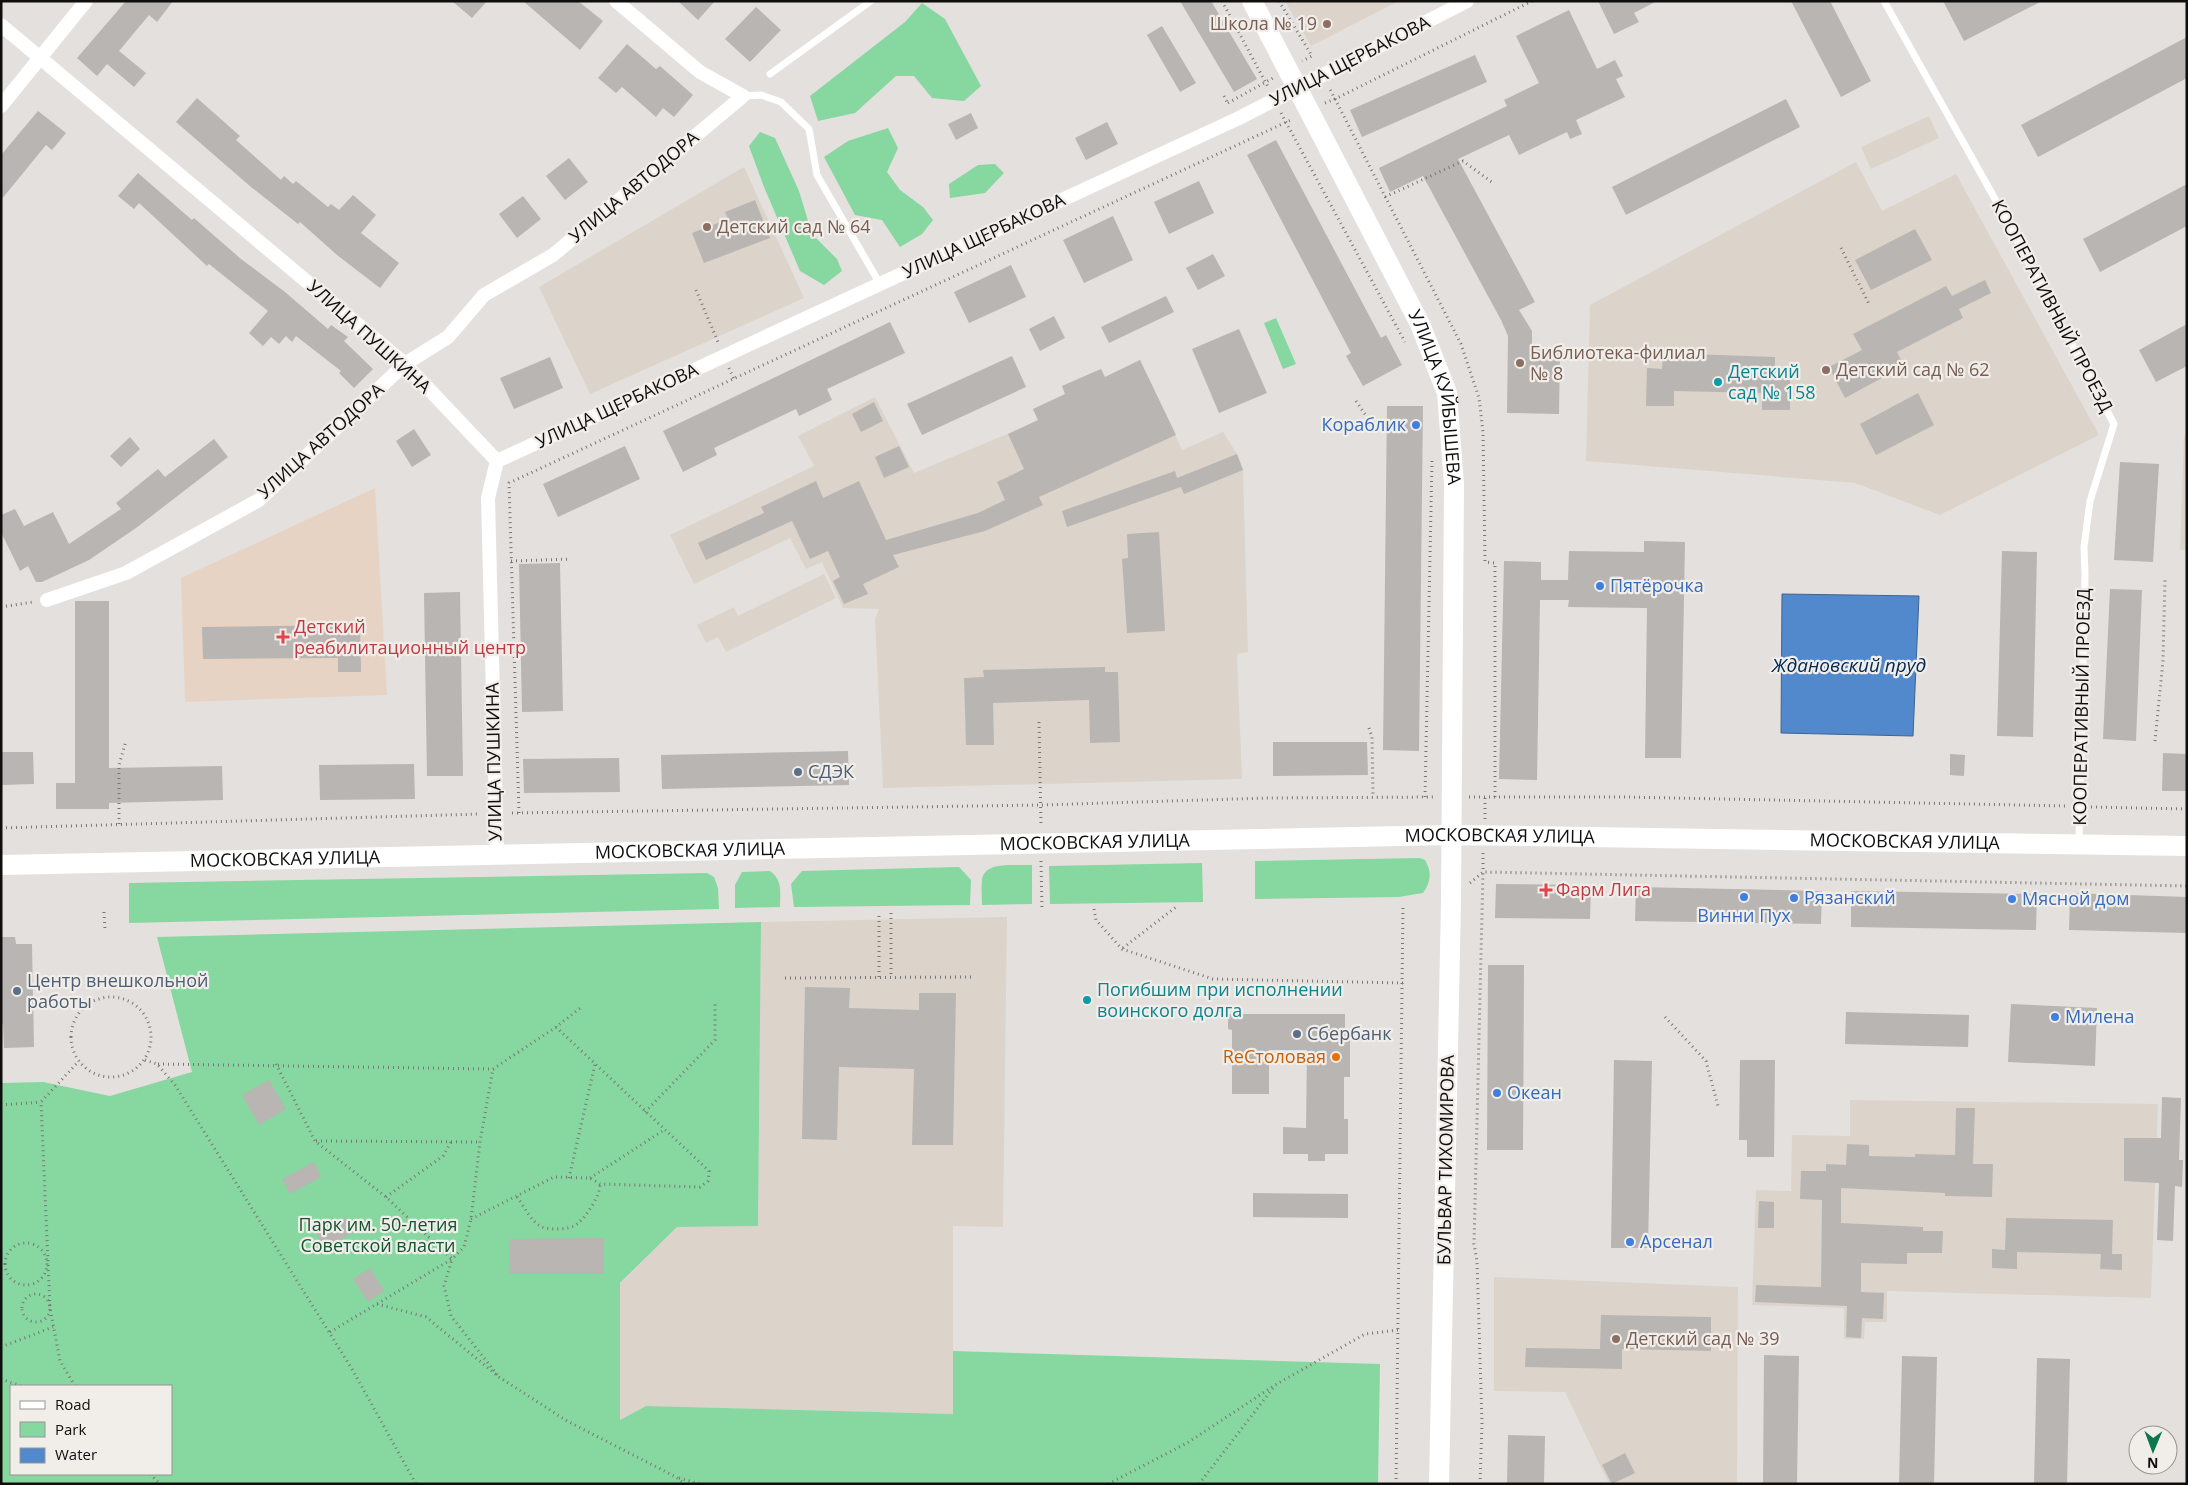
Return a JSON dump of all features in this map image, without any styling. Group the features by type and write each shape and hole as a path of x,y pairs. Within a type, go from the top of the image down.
{"main road":[{"name":"УЛИЦА КУЙБЫШЕВА","path":"1252,1 1420,324 1447,393 1454,484 1451,835"},
{"name":"МОСКОВСКАЯ УЛИЦА","path":"1,865 1451,835 2187,846"},
{"name":"БУЛЬВАР ТИХОМИРОВА","path":"1439,1484 1451,938 1451,835"}],"street":[{"path":"1,106 42,58 86,1"},
{"path":"616,1 700,72 742,96"},
{"name":"УЛИЦА ЩЕРБАКОВА","path":"497,461 1274,100 1467,1"},
{"name":"УЛИЦА ПУШКИНА","path":"1,25 405,364 497,461 488,498 497,855"},
{"name":"УЛИЦА АВТОДОРА","path":"47,600 126,573 259,500 405,364 448,337 484,295 553,255 742,96"}],"lane":[{"path":"770,74 871,1"},
{"name":"КООПЕРАТИВНЫЙ ПРОЕЗД","path":"1884,1 1995,199 2114,424 2090,501 2084,547 2086,574 2079,844"},
{"path":"742,96 761,95 781,102 809,130 817,175 880,284"}],"path":[{"path":"1222,1 1409,350"},
{"path":"519,813 509,483 1335,99"},
{"path":"1385,197 1463,161 1493,183"},
{"path":"1842,248 1870,306"},
{"path":"696,290 734,379"},
{"path":"1356,401 1370,420"},
{"path":"1424,797 1432,457"},
{"path":"511,561 571,560"},
{"path":"2155,741 2163,661 2165,580"},
{"path":"1,607 47,600"},
{"path":"1038,722 1042,910"},
{"path":"1369,728 1372,737 1373,797"},
{"path":"119,824 119,766 126,741"},
{"path":"1,828 519,813 1040,805 1373,797 1624,797 2187,809"},
{"path":"1480,1484 1482,1423 1477,1261 1474,1244 1483,872 2187,886"},
{"path":"1396,1484 1403,904"},
{"path":"1122,949 1176,907"},
{"path":"1094,909 1096,920 1122,949 1213,979 1403,983"},
{"path":"104,912 105,929"},
{"path":"879,913 879,977"},
{"path":"890,913 891,978"},
{"path":"785,978 975,977"},
{"path":"106,998 130,1002 139,1008 151,1028 152,1039 145,1060 137,1069 125,1076 110,1078 99,1076 86,1069 78,1061 72,1046 71,1036 74,1022 81,1011 94,1001 106,998"},
{"path":"645,1112 715,1040 715,1004"},
{"path":"145,1060 157,1064 276,1064 493,1070 583,1006"},
{"path":"1665,1017 1706,1061 1718,1106"},
{"path":"471,1219 554,1177 590,1178 600,1184 700,1187 708,1181 709,1172 556,1027"},
{"path":"1,1105 41,1102 78,1061"},
{"path":"157,1064 175,1085 330,1332 416,1484"},
{"path":"276,1064 315,1141 386,1197 452,1259"},
{"path":"569,1178 595,1064"},
{"path":"330,1332 452,1259 464,1247 471,1219 480,1142 493,1070"},
{"path":"41,1102 50,1308 60,1361 74,1385"},
{"path":"590,1178 664,1130"},
{"path":"315,1141 480,1142"},
{"path":"386,1197 443,1156 451,1142"},
{"path":"517,1197 536,1222 543,1227 568,1228 577,1225 600,1194 600,1184"},
{"path":"26,1242 33,1243 44,1252 47,1265 42,1278 36,1283 22,1285 9,1278 4,1265 5,1258 13,1246 26,1242"},
{"path":"452,1259 444,1286 452,1316 499,1377"},
{"path":"38,1294 46,1299 50,1308 47,1316 36,1322 28,1319 22,1308 29,1296 38,1294"},
{"path":"377,1304 426,1317 499,1377 567,1421 676,1477 685,1484"},
{"path":"1,1347 54,1327"},
{"path":"1108,1484 1187,1443 1275,1385 1365,1334 1398,1330"},
{"path":"1,1378 18,1385"},
{"path":"1199,1484 1275,1385"},
{"path":"151,1475 160,1484"},
{"path":"676,1477 700,1484"}],"shaded area":[{"name":"Школа № 19","path":"1285,1 1399,1 1311,46"},
{"path":"1929,116 1939,138 1871,169 1861,147"},
{"name":"Детский сад № 62","path":"1856,162 1882,211 1956,174 2099,435 1940,515 1855,483 1586,461 1590,305"},
{"name":"Детский сад № 64","path":"744,167 804,298 590,394 539,287"},
{"path":"1140,360 1182,450 1223,432 1237,454 1243,470 1248,652 1237,654 1242,779 883,788 875,619 879,609 843,608 822,562 806,569 790,538 694,584 670,535 814,466 798,436 875,397 914,473 1038,421 1033,409 1066,396 1062,386 1101,369 1105,377"},
{"path":"2187,434 2187,550 2180,550 2184,436"},
{"name":"Детский реабилитационный центр","path":"375,488 387,695 185,702 181,578"},
{"path":"824,574 836,598 726,652 718,637 706,643 697,625 734,607 738,616"},
{"path":"1007,917 1003,1227 953,1226 953,1414 646,1406 620,1420 620,1284 677,1227 758,1226 761,922"},
{"path":"1850,1100 2158,1104 2151,1298 1887,1291 1887,1322 1865,1322 1864,1339 1844,1339 1844,1308 1752,1305 1756,1190 1791,1191 1792,1135 1850,1136"},
{"name":"Детский сад № 39","path":"1494,1277 1738,1287 1737,1484 1609,1484 1565,1392 1494,1391"}],"green space":[{"path":"922,3 945,19 981,86 964,101 932,98 914,76 896,76 855,113 818,121 810,96 905,22"},
{"path":"888,128 898,148 887,172 900,190 923,207 933,220 922,234 900,247 882,220 855,215 824,157 848,141"},
{"path":"760,132 775,138 799,191 812,234 837,259 842,271 824,285 800,271 764,187 749,146"},
{"path":"995,164 1004,173 985,193 950,198 949,184 978,165"},
{"path":"1276,318 1296,364 1283,369 1264,323"},
{"path":"1420,858 1425,860 1430,873 1428,885 1423,893 1399,897 1255,899 1255,861"},
{"path":"1202,863 1203,902 1050,904 1049,866"},
{"path":"1002,865 1032,865 1032,904 982,905 982,880 984,874 989,869"},
{"path":"959,867 971,880 970,905 794,907 791,884 802,871"},
{"path":"770,871 779,883 780,907 735,908 735,885 742,872"},
{"path":"707,873 714,877 718,888 719,909 129,923 129,883"},
{"name":"Парк им. 50-летия Советской власти","path":"761,922 758,1226 677,1227 620,1283 620,1420 646,1406 953,1414 953,1351 1380,1364 1378,1484 1,1484 1,1083 43,1082 110,1096 192,1072 157,937"}],"water":[{"name":"Ждановский пруд","path":"1782,594 1919,596 1913,736 1781,733"}],"building":[{"path":"126,1 173,1 157,22 149,15 119,51 146,73 134,87 107,64 97,76 77,58"},
{"path":"452,1 487,1 472,18"},
{"path":"523,1 578,1 603,21 580,50"},
{"path":"678,1 715,1 698,20"},
{"path":"1180,1 1211,1 1257,79 1234,92"},
{"path":"1598,1 1657,1 1634,13 1639,22 1614,34"},
{"path":"1791,1 1830,1 1871,81 1841,97"},
{"path":"1943,1 2042,1 1964,41"},
{"path":"756,7 781,30 750,62 725,39"},
{"path":"1569,10 1597,69 1615,60 1623,76 1616,79 1625,97 1576,120 1582,134 1570,139 1567,132 1519,155 1509,135 1458,159 1535,302 1519,310 1532,331 1532,348 1560,348 1559,414 1507,413 1508,336 1501,320 1423,176 1390,192 1379,168 1507,106 1504,100 1539,83 1516,36"},
{"path":"1162,26 1196,83 1180,92 1147,35"},
{"path":"2187,37 2187,78 2038,157 2021,125"},
{"path":"627,44 656,69 660,66 693,95 674,117 663,108 656,117 622,87 616,93 598,78"},
{"path":"1475,55 1487,82 1362,137 1350,110"},
{"path":"197,98 240,136 236,140 281,180 284,176 293,184 296,181 328,207 331,204 339,210 353,195 376,215 361,233 399,263 380,288 337,255 300,222 298,224 251,187 176,122"},
{"path":"1786,99 1800,127 1626,215 1612,187"},
{"path":"38,111 66,133 52,150 46,145 1,200 1,155"},
{"path":"971,113 978,128 956,140 948,124"},
{"path":"1107,122 1118,144 1086,160 1075,138"},
{"path":"1276,140 1381,338 1386,335 1402,365 1363,386 1346,356 1351,353 1247,155"},
{"path":"569,158 588,182 565,200 546,176"},
{"path":"138,173 192,220 194,218 241,259 285,292 328,329 331,325 348,337 344,341 373,369 354,388 339,373 341,371 296,336 292,342 286,336 279,344 271,337 263,346 249,333 268,311 209,264 207,266 139,203 134,209 118,196"},
{"path":"1199,181 1214,213 1169,234 1154,202"},
{"path":"2187,184 2187,226 2100,272 2083,239"},
{"path":"523,196 541,219 517,238 499,214"},
{"path":"755,200 770,238 704,263 692,233 728,219 725,212"},
{"path":"1113,216 1133,260 1084,283 1063,240"},
{"path":"1915,229 1932,260 1871,290 1855,260"},
{"path":"1213,254 1225,276 1198,290 1186,268"},
{"path":"1011,265 1026,297 969,323 954,292"},
{"path":"1985,280 1991,293 1959,309 1963,318 1897,352 1904,366 1845,398 1829,367 1862,350 1853,334 1946,286 1952,296"},
{"path":"1166,296 1174,312 1109,343 1101,327"},
{"path":"1054,316 1065,338 1040,351 1029,329"},
{"path":"890,322 905,353 827,389 832,400 799,416 796,409 714,448 717,455 683,472 663,431"},
{"path":"2187,324 2187,366 2156,382 2139,350"},
{"path":"1239,329 1267,393 1219,413 1192,349"},
{"name":"Детский сад № 158","path":"1663,353 1775,357 1775,372 1790,372 1790,410 1762,410 1762,393 1674,391 1674,406 1646,406 1647,368 1662,369"},
{"path":"1012,356 1026,387 922,435 907,404"},
{"path":"550,357 563,388 514,409 500,378"},
{"path":"1140,360 1176,435 1039,497 1043,505 985,531 893,555 899,567 863,584 868,594 844,604 833,581 840,577 828,551 810,559 792,521 706,560 698,543 764,513 761,507 816,481 823,498 859,481 886,540 978,513 1005,500 997,482 1024,469 1008,434 1038,420 1033,409 1065,394 1062,386 1101,369 1105,377"},
{"path":"1918,393 1934,425 1876,455 1860,424"},
{"path":"874,402 883,421 861,432 852,414"},
{"path":"1387,406 1423,406 1419,751 1383,750"},
{"path":"414,429 431,455 412,467 396,441"},
{"path":"130,437 140,449 121,467 110,456"},
{"path":"214,439 228,457 136,528 89,560 42,582 36,582 28,566 20,571 1,532 1,515 15,509 24,526 53,512 69,544 121,509 116,503 158,469 165,477"},
{"path":"625,446 640,479 558,517 543,484"},
{"path":"899,446 909,467 884,478 875,457"},
{"path":"1237,454 1243,470 1184,494 1181,487 1067,527 1062,511 1175,471 1177,478"},
{"path":"2120,462 2159,464 2153,562 2114,560"},
{"path":"1159,532 1165,631 1127,633 1122,559 1128,558 1127,534"},
{"path":"1644,541 1685,542 1681,758 1645,758 1647,608 1568,607 1569,600 1540,600 1537,780 1499,779 1504,561 1541,562 1541,580 1568,580 1569,551 1644,552"},
{"path":"2002,551 2037,552 2033,737 1997,736"},
{"path":"560,563 563,711 522,712 519,564"},
{"path":"2110,589 2142,590 2136,741 2103,739"},
{"path":"460,592 463,776 427,776 424,593"},
{"path":"75,601 109,601 109,768 222,766 223,800 109,803 109,809 56,809 56,783 75,783"},
{"path":"360,625 361,672 338,672 338,658 203,659 202,627"},
{"path":"1105,667 1105,672 1118,672 1120,742 1090,743 1089,700 993,703 994,745 966,745 964,678 984,677 983,670"},
{"path":"1273,742 1367,742 1368,775 1273,776"},
{"path":"848,751 849,785 662,789 661,755"},
{"path":"1,752 33,752 34,784 1,785"},
{"path":"2163,753 2187,754 2187,791 2162,791"},
{"path":"1950,754 1965,755 1964,776 1950,775"},
{"path":"619,758 620,792 524,793 523,759"},
{"path":"414,764 415,799 320,800 319,765"},
{"path":"1496,884 1591,885 1590,919 1495,918"},
{"path":"1636,887 1822,891 1821,924 1635,921"},
{"path":"1851,891 2037,894 2036,930 1851,927"},
{"path":"2070,893 2187,897 2187,933 2069,930"},
{"name":"Центр внешкольной работы","path":"1,937 15,937 16,944 32,944 34,1047 4,1048 3,1024 1,1024"},
{"path":"1488,965 1524,965 1523,1150 1487,1150"},
{"path":"805,987 850,988 849,1008 919,1010 919,993 956,993 953,1145 912,1145 914,1069 839,1067 837,1140 802,1139"},
{"path":"2011,1004 2097,1008 2095,1066 2008,1062"},
{"path":"1846,1012 1969,1015 1968,1047 1845,1044"},
{"path":"1228,1014 1345,1014 1345,1030 1350,1030 1350,1077 1344,1077 1344,1119 1348,1119 1348,1154 1325,1154 1325,1161 1308,1161 1308,1154 1283,1154 1283,1127 1306,1128 1307,1050 1269,1050 1269,1094 1232,1094 1232,1030 1228,1029"},
{"path":"1614,1060 1652,1061 1648,1248 1611,1248"},
{"path":"1740,1060 1775,1060 1774,1157 1747,1157 1747,1140 1739,1140"},
{"path":"269,1080 286,1109 259,1125 242,1095"},
{"path":"2162,1097 2181,1098 2179,1160 2183,1160 2182,1187 2175,1186 2173,1241 2157,1240 2159,1183 2124,1181 2124,1138 2161,1138"},
{"path":"1956,1108 1975,1108 1973,1164 1993,1164 1992,1197 1945,1196 1945,1193 1841,1188 1841,1223 1923,1227 1923,1231 1943,1231 1942,1253 1907,1253 1907,1264 1861,1263 1861,1292 1884,1293 1883,1319 1862,1318 1861,1338 1846,1337 1847,1306 1755,1302 1756,1285 1821,1287 1822,1200 1800,1199 1801,1171 1826,1171 1826,1164 1846,1165 1847,1144 1869,1145 1869,1156 1915,1157 1915,1154 1955,1155"},
{"path":"314,1162 321,1177 290,1194 282,1179"},
{"path":"1253,1193 1348,1194 1348,1218 1253,1217"},
{"path":"1759,1201 1774,1202 1774,1228 1758,1228"},
{"path":"345,1217 354,1232 325,1248 316,1233"},
{"path":"2006,1218 2113,1220 2112,1254 2122,1254 2122,1270 2100,1269 2101,1254 2017,1252 2017,1269 1992,1268 1992,1249 2005,1250"},
{"path":"604,1238 604,1274 509,1274 509,1239"},
{"path":"370,1268 384,1291 368,1302 353,1279"},
{"path":"1601,1315 1711,1317 1711,1351 1622,1349 1622,1369 1525,1367 1526,1348 1600,1349"},
{"path":"1764,1355 1799,1356 1797,1484 1763,1484"},
{"path":"1902,1356 1937,1357 1934,1484 1899,1484"},
{"path":"2037,1358 2070,1359 2067,1484 2034,1484"},
{"path":"1508,1435 1545,1436 1544,1484 1507,1484"},
{"path":"1625,1453 1635,1473 1612,1484 1602,1465"}],"place":[{"name":"Школа № 19","path":"1327,24"},
{"name":"Детский сад № 64","path":"707,227"},
{"name":"Библиотека-филиал № 8","path":"1520,363"},
{"name":"Детский сад № 62","path":"1826,370"},
{"name":"Детский сад № 158","path":"1718,382"},
{"name":"Кораблик","path":"1416,425"},
{"name":"Пятёрочка","path":"1600,586"},
{"name":"Детский реабилитационный центр","path":"283,637"},
{"name":"СДЭК","path":"798,772"},
{"name":"Фарм Лига","path":"1546,890"},
{"name":"Винни Пух","path":"1744,897"},
{"name":"Рязанский","path":"1794,898"},
{"name":"Мясной дом","path":"2012,899"},
{"name":"Центр внешкольной работы","path":"17,991"},
{"name":"Погибшим при исполнении воинского долга","path":"1087,1000"},
{"name":"Милена","path":"2055,1017"},
{"name":"Сбербанк","path":"1297,1034"},
{"name":"ReСтоловая","path":"1336,1057"},
{"name":"Океан","path":"1497,1093"},
{"name":"Арсенал","path":"1630,1242"},
{"name":"Детский сад № 39","path":"1616,1339"}]}
